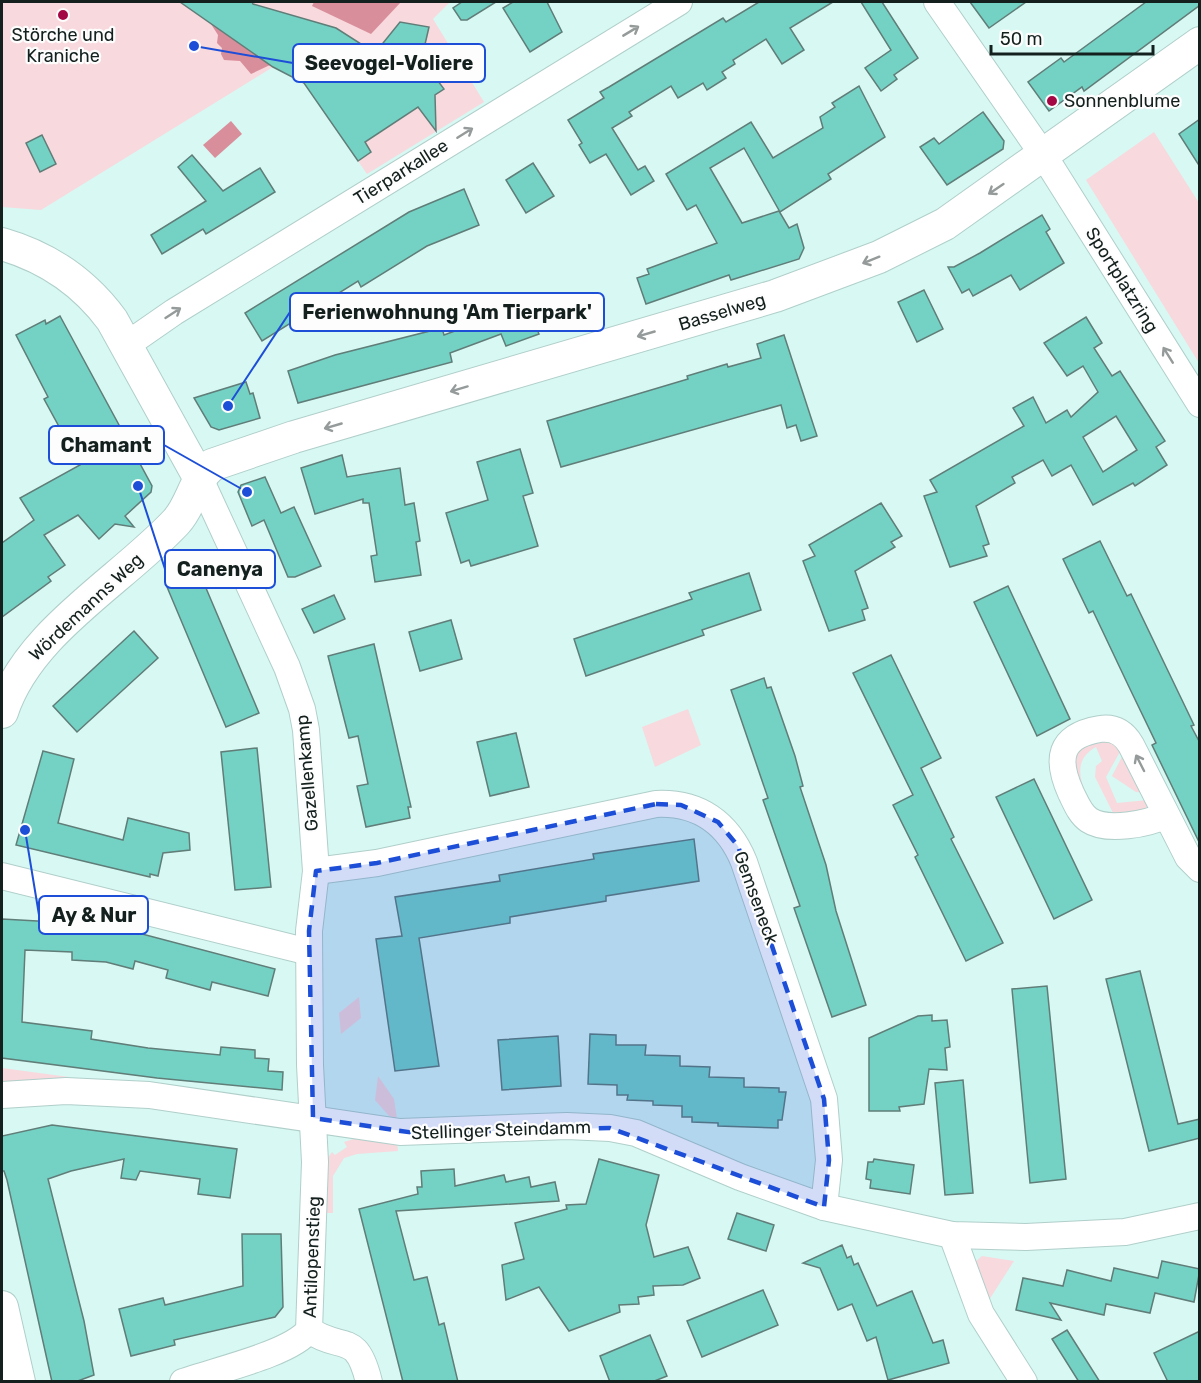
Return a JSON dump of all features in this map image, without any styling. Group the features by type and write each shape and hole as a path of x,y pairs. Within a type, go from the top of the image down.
{"street":[{"name":"Tierparkallee","path":"125,346 174,312 679,2"},
{"name":"Sportplatzring","path":"937,2 1044,156 1200,404"},
{"name":"Basselweg","path":"200,479 212,465 251,450 729,310 827,278 924,236 1044,156 1200,43"},
{"name":"Gazellenkamp","path":"2,244 24,250 49,263 86,289 112,320 200,479 296,688 306,730 316,871 309,952 313,1118"},
{"name":"Wördemanns Weg","path":"2,712 10,687 23,667 78,612 175,523 187,508 200,479"},
{"name":"Gemseneck","path":"316,871 378,863 656,804 681,805 713,818 729,832 744,862 824,1099 829,1160 824,1207"},
{"path":"1166,815 1188,857 1200,869"},
{"path":"2,876 309,952"},
{"name":"Stellinger Steindamm","path":"2,1095 66,1091 149,1095 415,1133 567,1126 610,1128 636,1133 740,1177 824,1207 952,1235 1026,1237 1125,1232 1200,1216"},
{"name":"Antilopenstieg","path":"183,1382 280,1349 300,1340 309,1330 315,1162 313,1118"},
{"path":"952,1235 981,1314 1024,1382"},
{"path":"2,1306 19,1382"},
{"path":"309,1330 354,1348 364,1361 369,1382"}],"highlighted area":[{"path":"656,804 681,805 718,822 738,846 824,1099 829,1160 824,1207 610,1128 415,1133 313,1118 309,931 316,871 377,863"}],"shaded area":[{"path":"2,2 450,2 433,19 484,102 367,174 304,83 273,67 41,210 2,207"},
{"path":"314,2 401,2 371,34 312,6"},
{"path":"211,24 270,65 251,74 240,61 224,60 221,54 222,48 217,43 218,35"},
{"path":"231,121 242,134 215,158 203,145"},
{"path":"1154,132 1199,203 1199,363 1086,180"},
{"path":"688,709 701,745 655,767 642,727"},
{"path":"1106,737 1122,748 1106,777 1117,803 1148,800 1151,812 1115,817 1095,777 1096,766 1102,761 1096,747 1087,754 1080,769 1083,787 1095,813 1085,806 1072,758 1082,746"},
{"path":"1124,753 1145,793 1136,792 1112,776"},
{"path":"359,997 361,1018 341,1034 339,1013"},
{"path":"2,1068 69,1077 69,1082 2,1086"},
{"path":"378,1076 394,1099 397,1119 389,1116 375,1100"},
{"path":"357,1138 397,1143 398,1151 357,1154 344,1158 333,1176 333,1213 325,1213 327,1159 332,1152 335,1155 347,1147 344,1142"},
{"path":"982,1256 1014,1261 989,1300 976,1280 974,1263"}],"building":[{"path":"180,2 252,2 336,28 375,53 400,22 429,27 420,66 429,69 444,89 435,95 436,131 418,107 365,142 371,152 358,161 304,83 273,67"},
{"path":"462,2 496,2 467,20 461,20 453,8"},
{"path":"513,2 547,2 562,32 530,52 503,8"},
{"path":"759,2 833,2 790,28 804,50 782,64 766,39 733,60 735,64 722,72 726,78 707,90 703,83 678,98 671,86 629,112 632,116 612,128 638,170 645,166 654,181 631,195 606,154 590,163 579,145 582,143 568,120 604,98 600,92 723,18 726,22"},
{"path":"861,2 882,2 918,58 894,75 897,79 881,91 865,68 891,50"},
{"path":"970,2 1026,2 989,28"},
{"path":"1146,2 1200,2 1200,5 1084,91 1082,87 1049,111 1028,82 1061,58 1064,62"},
{"path":"859,86 885,137 828,174 831,179 780,212 744,148 710,168 742,223 779,211 789,228 797,224 804,248 799,259 731,280 729,275 646,304 637,278 649,274 647,269 717,243 696,205 687,210 666,174 751,122 773,158 823,128 820,117 835,107 832,103"},
{"path":"983,112 1004,141 1003,149 947,185 920,147 934,138 939,144"},
{"path":"1200,119 1200,167 1179,134"},
{"path":"42,135 56,164 40,172 26,143"},
{"path":"192,155 223,191 260,168 275,192 206,234 203,229 162,254 151,235 206,201 178,167"},
{"path":"533,163 554,196 526,213 506,180"},
{"path":"464,189 479,225 427,246 361,287 358,281 262,341 245,313 409,212"},
{"path":"1042,215 1050,229 1046,232 1064,263 1020,290 1011,275 973,296 969,289 962,293 948,267 954,267 980,253"},
{"path":"924,290 943,329 917,342 898,302"},
{"path":"516,302 518,308 527,304 539,334 506,346 501,334 450,353 452,362 298,403 288,371 335,355 442,328 444,335 493,317 490,311"},
{"path":"60,316 152,486 151,492 125,516 134,527 115,524 99,539 78,515 44,535 65,565 48,577 51,581 2,617 2,543 34,520 20,498 80,465 44,399 48,397 16,335 45,320 46,324"},
{"path":"1086,317 1102,343 1094,348 1112,376 1120,371 1165,441 1156,447 1167,465 1135,486 1133,483 1093,505 1071,465 1052,476 1043,460 1012,477 1015,483 976,506 989,544 983,546 987,556 950,567 924,496 937,492 930,480 1024,426 1013,408 1033,397 1046,423 1067,410 1071,417 1098,392 1083,366 1067,376 1044,343","holes":["1116,416 1137,450 1103,472 1083,437"]},
{"path":"784,335 817,436 801,441 796,425 787,428 781,405 561,467 547,421 688,379 687,376 727,364 728,367 761,358 757,344"},
{"path":"246,382 250,394 253,393 260,418 219,430 211,427 194,398"},
{"path":"520,449 533,493 523,496 538,546 471,566 469,560 461,563 446,513 488,500 477,462"},
{"path":"342,455 347,477 400,468 405,505 414,503 420,541 416,542 421,575 375,582 371,556 377,555 369,503 363,503 363,499 315,514 301,468"},
{"path":"265,477 281,513 294,507 321,566 295,577 288,577 264,520 252,526 238,492 241,485"},
{"path":"881,503 902,536 891,542 895,547 855,571 868,608 862,610 865,620 829,631 803,561 815,556 809,545"},
{"path":"1100,541 1127,596 1131,594 1194,725 1191,726 1200,743 1200,844 1152,745 1156,743 1093,611 1089,613 1063,559"},
{"path":"749,573 761,610 702,630 704,635 586,676 574,639 692,599 689,593"},
{"path":"200,574 259,713 226,727 167,587"},
{"path":"1008,586 1070,719 1037,736 974,602"},
{"path":"334,595 345,619 314,633 302,609"},
{"path":"451,620 462,659 420,671 409,632"},
{"path":"134,631 158,658 77,732 53,706"},
{"path":"374,644 411,807 408,807 410,818 366,827 357,786 368,784 358,736 349,738 328,656"},
{"path":"891,655 941,758 921,768 954,837 951,839 1003,943 966,961 915,857 918,855 893,805 913,795 853,673"},
{"path":"764,678 767,688 771,687 795,756 803,786 800,787 826,865 836,911 866,1005 832,1017 794,908 800,906 763,800 768,798 731,690"},
{"path":"516,733 529,787 490,796 477,742"},
{"path":"257,748 271,887 235,890 221,752"},
{"path":"43,751 74,759 58,823 123,840 128,818 189,833 190,850 163,853 158,876 150,874 150,877 16,845"},
{"path":"1034,779 1092,900 1054,919 996,797"},
{"path":"694,839 699,881 606,896 606,901 510,917 510,923 419,938 439,1066 395,1071 376,939 402,936 395,897 500,881 499,875 594,859 593,854"},
{"path":"2,919 108,925 275,969 268,996 212,982 210,990 166,978 168,970 135,961 133,969 106,962 72,960 72,952 25,950 22,1022 92,1031 91,1039 148,1048 220,1055 221,1047 255,1050 255,1058 269,1059 268,1071 283,1072 282,1090 157,1078 2,1058"},
{"path":"1140,971 1178,1124 1200,1119 1200,1138 1149,1151 1106,979"},
{"path":"1047,986 1066,1179 1030,1183 1012,989"},
{"path":"932,1015 932,1021 947,1020 950,1047 945,1048 947,1070 929,1069 924,1104 899,1107 900,1111 869,1111 869,1038 918,1016"},
{"path":"590,1034 616,1035 616,1045 646,1045 645,1055 680,1056 680,1066 710,1067 709,1077 744,1078 744,1087 779,1088 779,1092 786,1092 782,1120 778,1120 778,1128 718,1126 718,1123 692,1122 692,1117 682,1117 682,1106 653,1105 653,1101 627,1100 628,1095 617,1095 617,1085 588,1084"},
{"path":"558,1036 561,1086 502,1090 498,1040"},
{"path":"963,1080 973,1193 945,1195 935,1083"},
{"path":"52,1125 237,1149 230,1198 198,1194 200,1179 140,1171 136,1180 121,1178 124,1159 71,1171 48,1179 84,1321 94,1375 75,1382 52,1382 7,1180 2,1171 2,1136"},
{"path":"599,1159 659,1175 646,1225 654,1257 688,1247 700,1278 683,1285 653,1286 654,1295 638,1297 639,1304 619,1305 620,1312 569,1331 539,1287 506,1300 502,1265 524,1259 515,1223 567,1209 566,1205 586,1204"},
{"path":"874,1159 914,1165 910,1194 870,1188 871,1180 866,1179 868,1162 873,1162"},
{"path":"454,1169 455,1186 504,1175 506,1182 529,1177 531,1187 555,1182 559,1201 396,1211 414,1280 427,1277 439,1325 444,1323 458,1382 403,1382 359,1209 418,1194 417,1187 422,1187 421,1171"},
{"path":"737,1213 774,1225 766,1251 728,1239"},
{"path":"242,1234 281,1234 283,1307 275,1317 174,1340 175,1345 131,1356 119,1309 163,1298 165,1305 243,1286"},
{"path":"842,1245 847,1258 851,1256 854,1265 858,1263 877,1306 912,1291 933,1343 943,1340 949,1363 888,1380 876,1337 867,1341 852,1304 838,1310 820,1268 803,1263"},
{"path":"1162,1261 1200,1269 1194,1302 1155,1293 1150,1313 1106,1304 1104,1315 1050,1303 1061,1320 1016,1310 1023,1278 1063,1286 1067,1270 1111,1281 1114,1268 1158,1278"},
{"path":"763,1290 778,1325 702,1357 687,1321"},
{"path":"1067,1330 1100,1382 1079,1382 1052,1339"},
{"path":"1200,1331 1200,1382 1168,1382 1154,1353"},
{"path":"650,1335 667,1376 652,1382 610,1382 600,1356"}],"place":[{"name":"Störche und Kraniche","path":"63,15"},
{"name":"Seevogel-Voliere","path":"194,46"},
{"name":"Sonnenblume","path":"1052,101"},
{"name":"Ferienwohnung 'Am Tierpark'","path":"228,406"},
{"name":"Canenya","path":"138,486"},
{"name":"Chamant","path":"247,492"},
{"name":"Ay & Nur","path":"25,830"}]}
